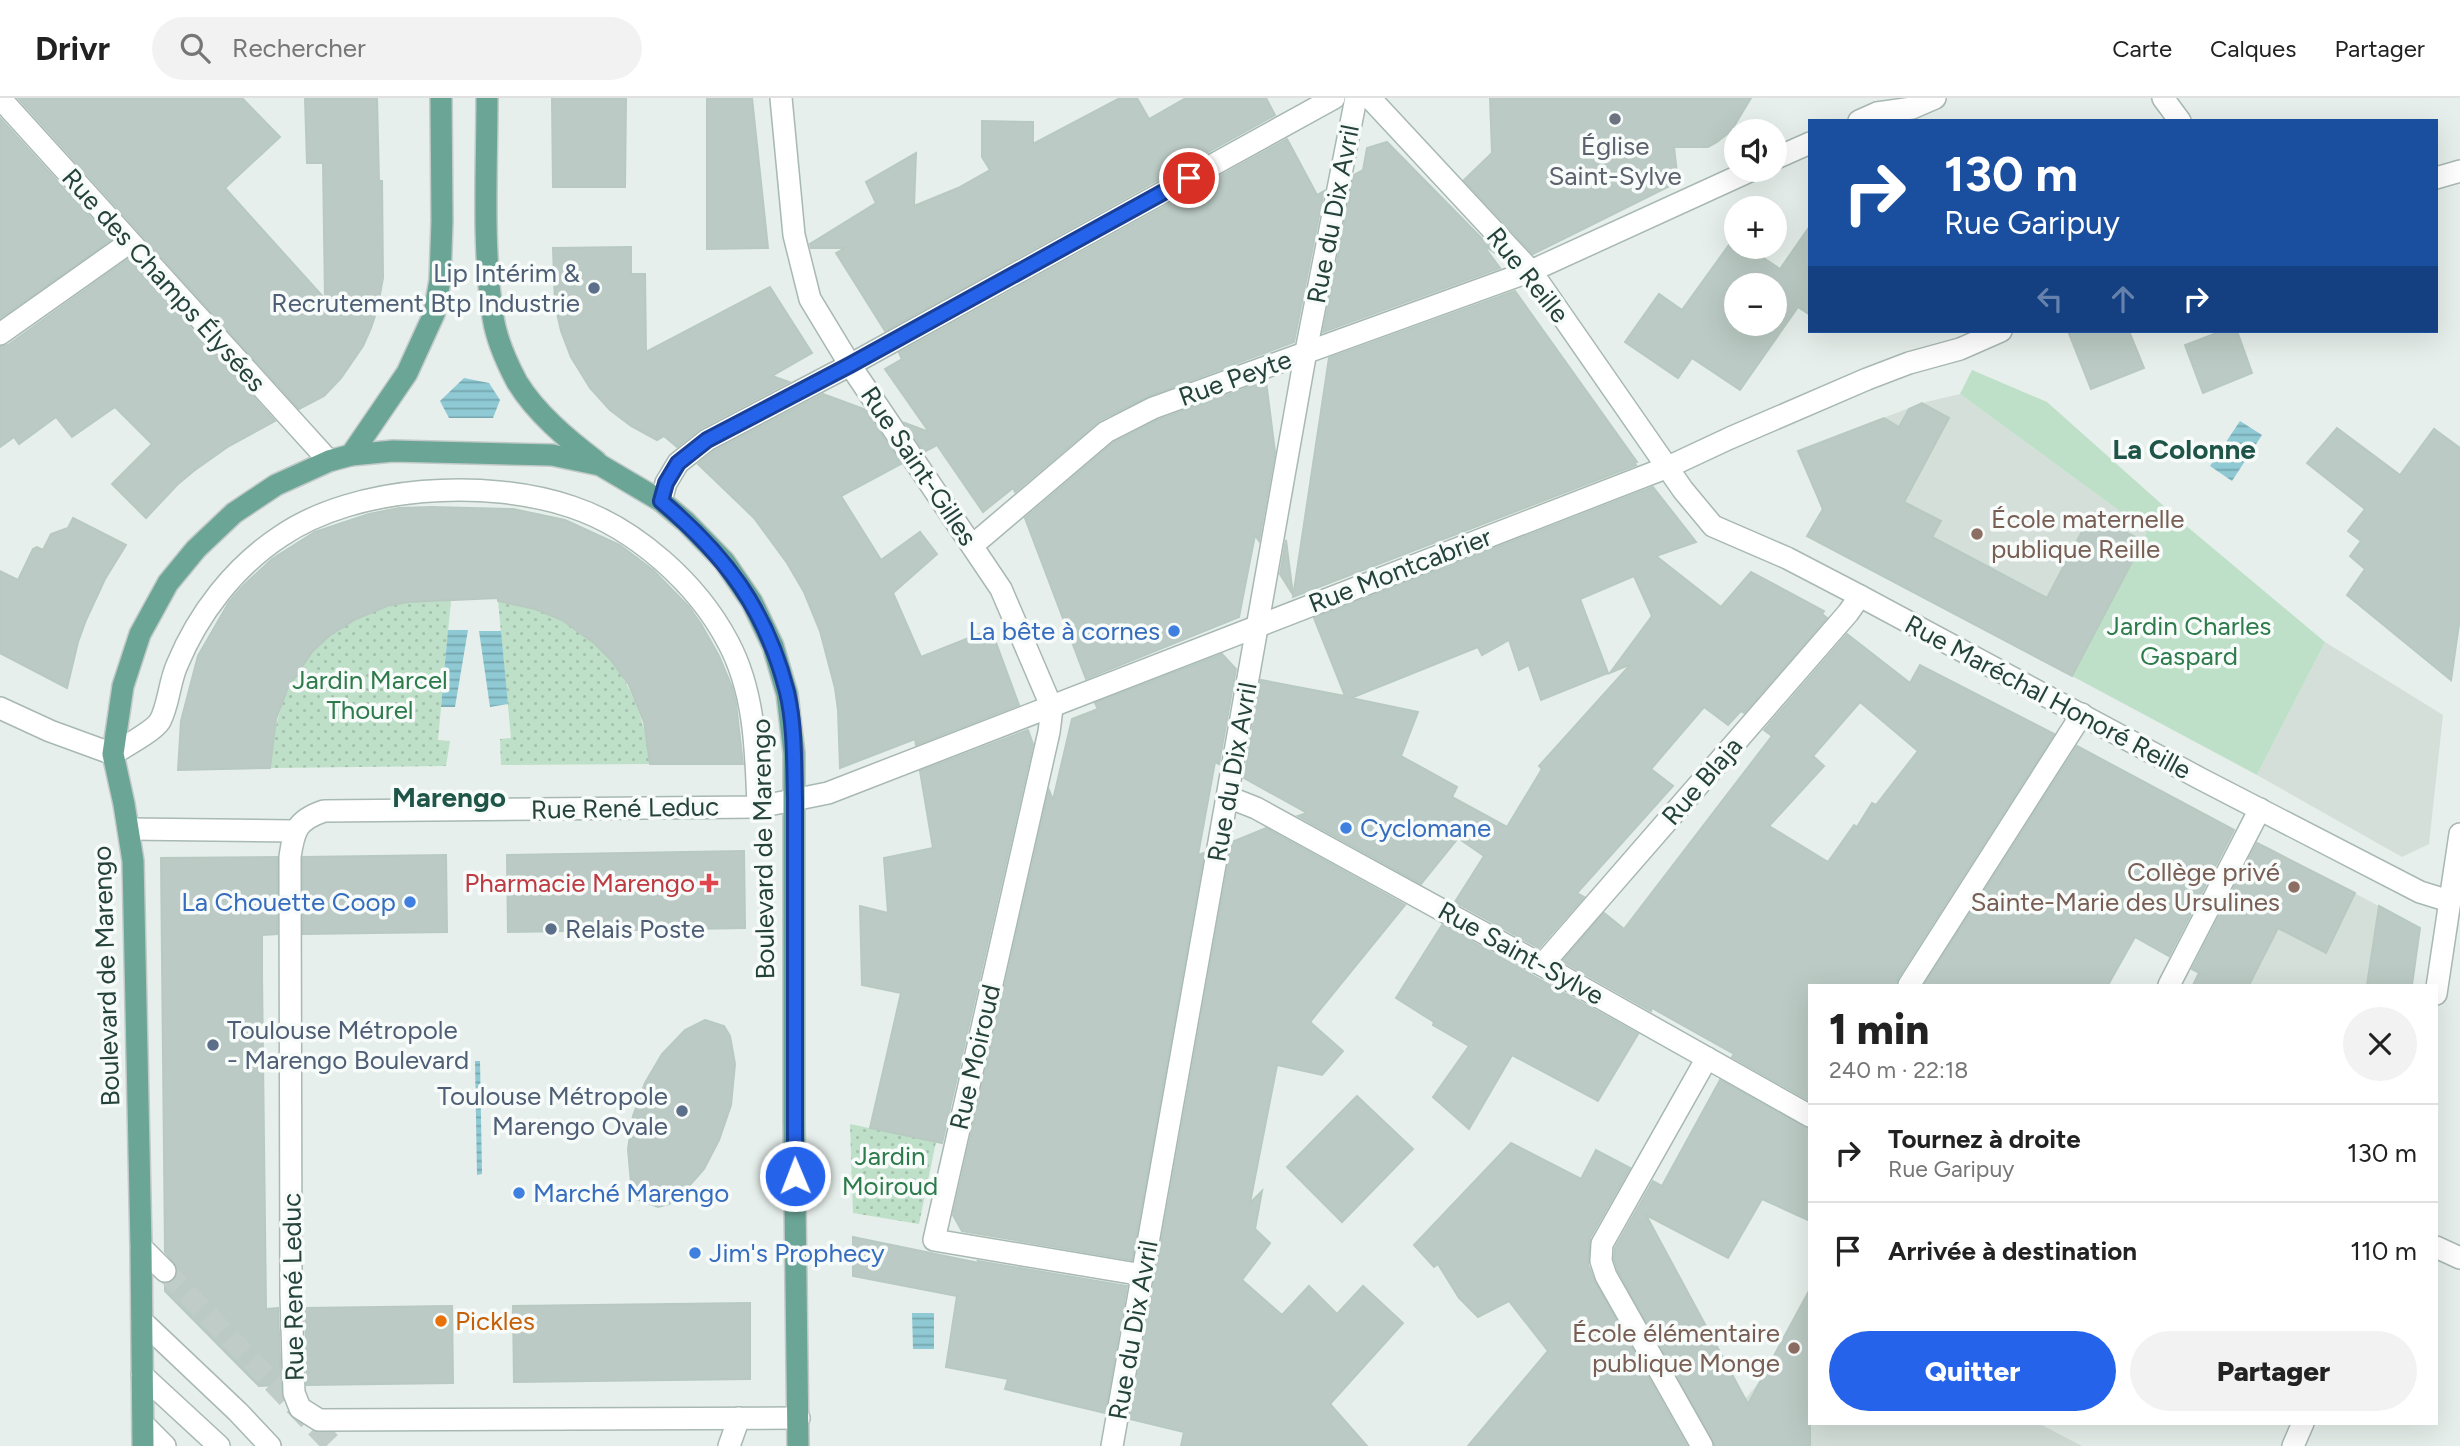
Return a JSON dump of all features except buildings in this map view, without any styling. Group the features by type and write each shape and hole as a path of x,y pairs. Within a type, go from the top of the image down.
{"main road":[{"path":"351,455 407,373 434,314 440,280 442,221 441,98"},
{"path":"487,98 488,255 493,319 517,382 571,442 600,465"},
{"name":"Boulevard de Marengo","path":"143,1446 133,861 113,754 123,686 140,634 168,583 195,548 234,513 276,485 329,461 351,455 393,451 552,455 600,465 661,501 723,561 752,602 773,646 787,694 794,753 794,1122 798,1446"}],"street":[{"name":"Rue des Champs Élysées","path":"0,98 329,461"},
{"name":"Rue Saint-Gilles","path":"780,98 794,235 810,299 850,365 1001,589 1052,708"},
{"path":"661,501 666,483 678,463 707,440 850,365 1334,98"},
{"name":"Rue du Dix Avril","path":"1112,1446 1256,626 1356,98"},
{"name":"Rue Reille","path":"1370,98 1531,271 1668,467"},
{"path":"1864,119 1877,113 1912,108 1935,98"},
{"path":"2163,98 2179,119"},
{"path":"1787,154 1808,145"},
{"path":"2438,177 2460,171"},
{"name":"Rue Peyte","path":"973,545 1106,432 1153,408 1531,271 1726,182"},
{"path":"0,334 130,242"},
{"name":"Rue Montcabrier","path":"795,799 828,793 1052,708 1668,467 1867,379 1909,363 1960,349 1996,333"},
{"name":"Rue Maréchal Honoré Reille","path":"1668,467 1698,510 1713,526 1787,558 2420,892 2449,901"},
{"path":"0,708 50,731 113,754 159,723 176,667 195,629 219,593 247,562 282,535 325,511 368,499 419,491 520,495 572,507 625,533 662,558 700,600 728,642 746,688 755,739 758,807"},
{"name":"Rue Blaja","path":"1542,965 1860,596"},
{"name":"Rue Moiroud","path":"1052,708 1046,745 934,1240 1143,1275"},
{"path":"1910,984 2081,714"},
{"name":"Rue Saint-Sylve","path":"1228,797 1256,808 1808,1115"},
{"name":"Rue René Leduc","path":"795,799 758,807 324,811 309,816 294,831 289,857 291,1295 294,1393 300,1408 319,1420 799,1418"},
{"path":"2170,984 2260,809"},
{"path":"128,830 294,831"},
{"path":"2438,989 2451,954 2449,901 2460,834"},
{"path":"1702,1446 1606,1276 1601,1261 1602,1244 1707,1058"},
{"path":"141,1247 165,1271"},
{"path":"2438,1248 2460,1258"},
{"path":"142,1321 239,1412 270,1446"},
{"path":"142,1375 219,1446"},
{"path":"729,1446 738,1418"},
{"path":"143,1424 165,1446"},
{"path":"2293,1446 2302,1425"}],"shaded area":[{"name":"École maternelle publique Reille","path":"1960,394 2147,531 2072,676 1807,536 1822,510 1798,451 1922,403"},
{"path":"2325,642 2443,715 2429,844 2402,857 2257,775"},
{"name":"Collège privé Sainte-Marie des Ursulines","path":"2266,846 2420,928 2412,984 2194,984"},
{"name":"École élémentaire publique Monge","path":"1805,1299 1808,1301 1808,1425 2042,1425 2082,1446 1728,1446 1754,1411 1745,1399 1761,1380"}],"green space":[{"name":"Jardin Charles Gaspard","path":"1972,370 2047,402 2184,524 2325,642 2257,775 2072,676 2147,531 1960,394"},
{"name":"Jardin Marcel Thourel","path":"451,600 438,740 450,741 446,766 271,768 273,740 279,714 301,667 317,647 360,616 387,606"},
{"name":"Jardin Marcel Thourel","path":"498,601 526,606 556,616 599,647 616,666 629,689 646,738 650,764 501,765 500,739 511,738"},
{"name":"Jardin Moiroud","path":"850,1124 936,1142 919,1224 853,1213"}],"water":[{"path":"464,378 489,383 500,400 493,418 449,418 440,401"},
{"path":"2240,421 2262,435 2232,481 2210,466"},
{"path":"448,630 468,630 455,707 441,707"},
{"path":"479,631 501,631 508,704 490,707"},
{"path":"475,1061 480,1061 482,1174 477,1175"},
{"path":"912,1313 934,1313 934,1349 913,1349"}],"tunnel":[{"path":"165,1271 334,1446"}],"place":[{"name":"Église Saint-Sylve","path":"1615,119"},
{"name":"Lip Intérim & Recrutement Btp Industrie","path":"594,288"},
{"name":"École maternelle publique Reille","path":"1977,534"},
{"name":"La bête à cornes","path":"1174,631"},
{"name":"Cyclomane","path":"1346,828"},
{"name":"Pharmacie Marengo","path":"709,883"},
{"name":"Collège privé Sainte-Marie des Ursulines","path":"2294,887"},
{"name":"La Chouette Coop","path":"410,902"},
{"name":"Relais Poste","path":"551,929"},
{"name":"Toulouse Métropole - Marengo Boulevard","path":"213,1045"},
{"name":"Toulouse Métropole Marengo Ovale","path":"682,1111"},
{"name":"Marché Marengo","path":"519,1193"},
{"name":"Jim's Prophecy","path":"695,1253"},
{"name":"Pickles","path":"441,1321"},
{"name":"École élémentaire publique Monge","path":"1794,1348"}],"district":[{"name":"La Colonne","path":"2184,449"},
{"name":"Marengo","path":"449,797"}],"route":[{"path":"795,1176 795,799 794,753 787,694 773,646 752,602 723,561 661,501 666,483 678,463 707,440 850,365 1189,178"}]}
